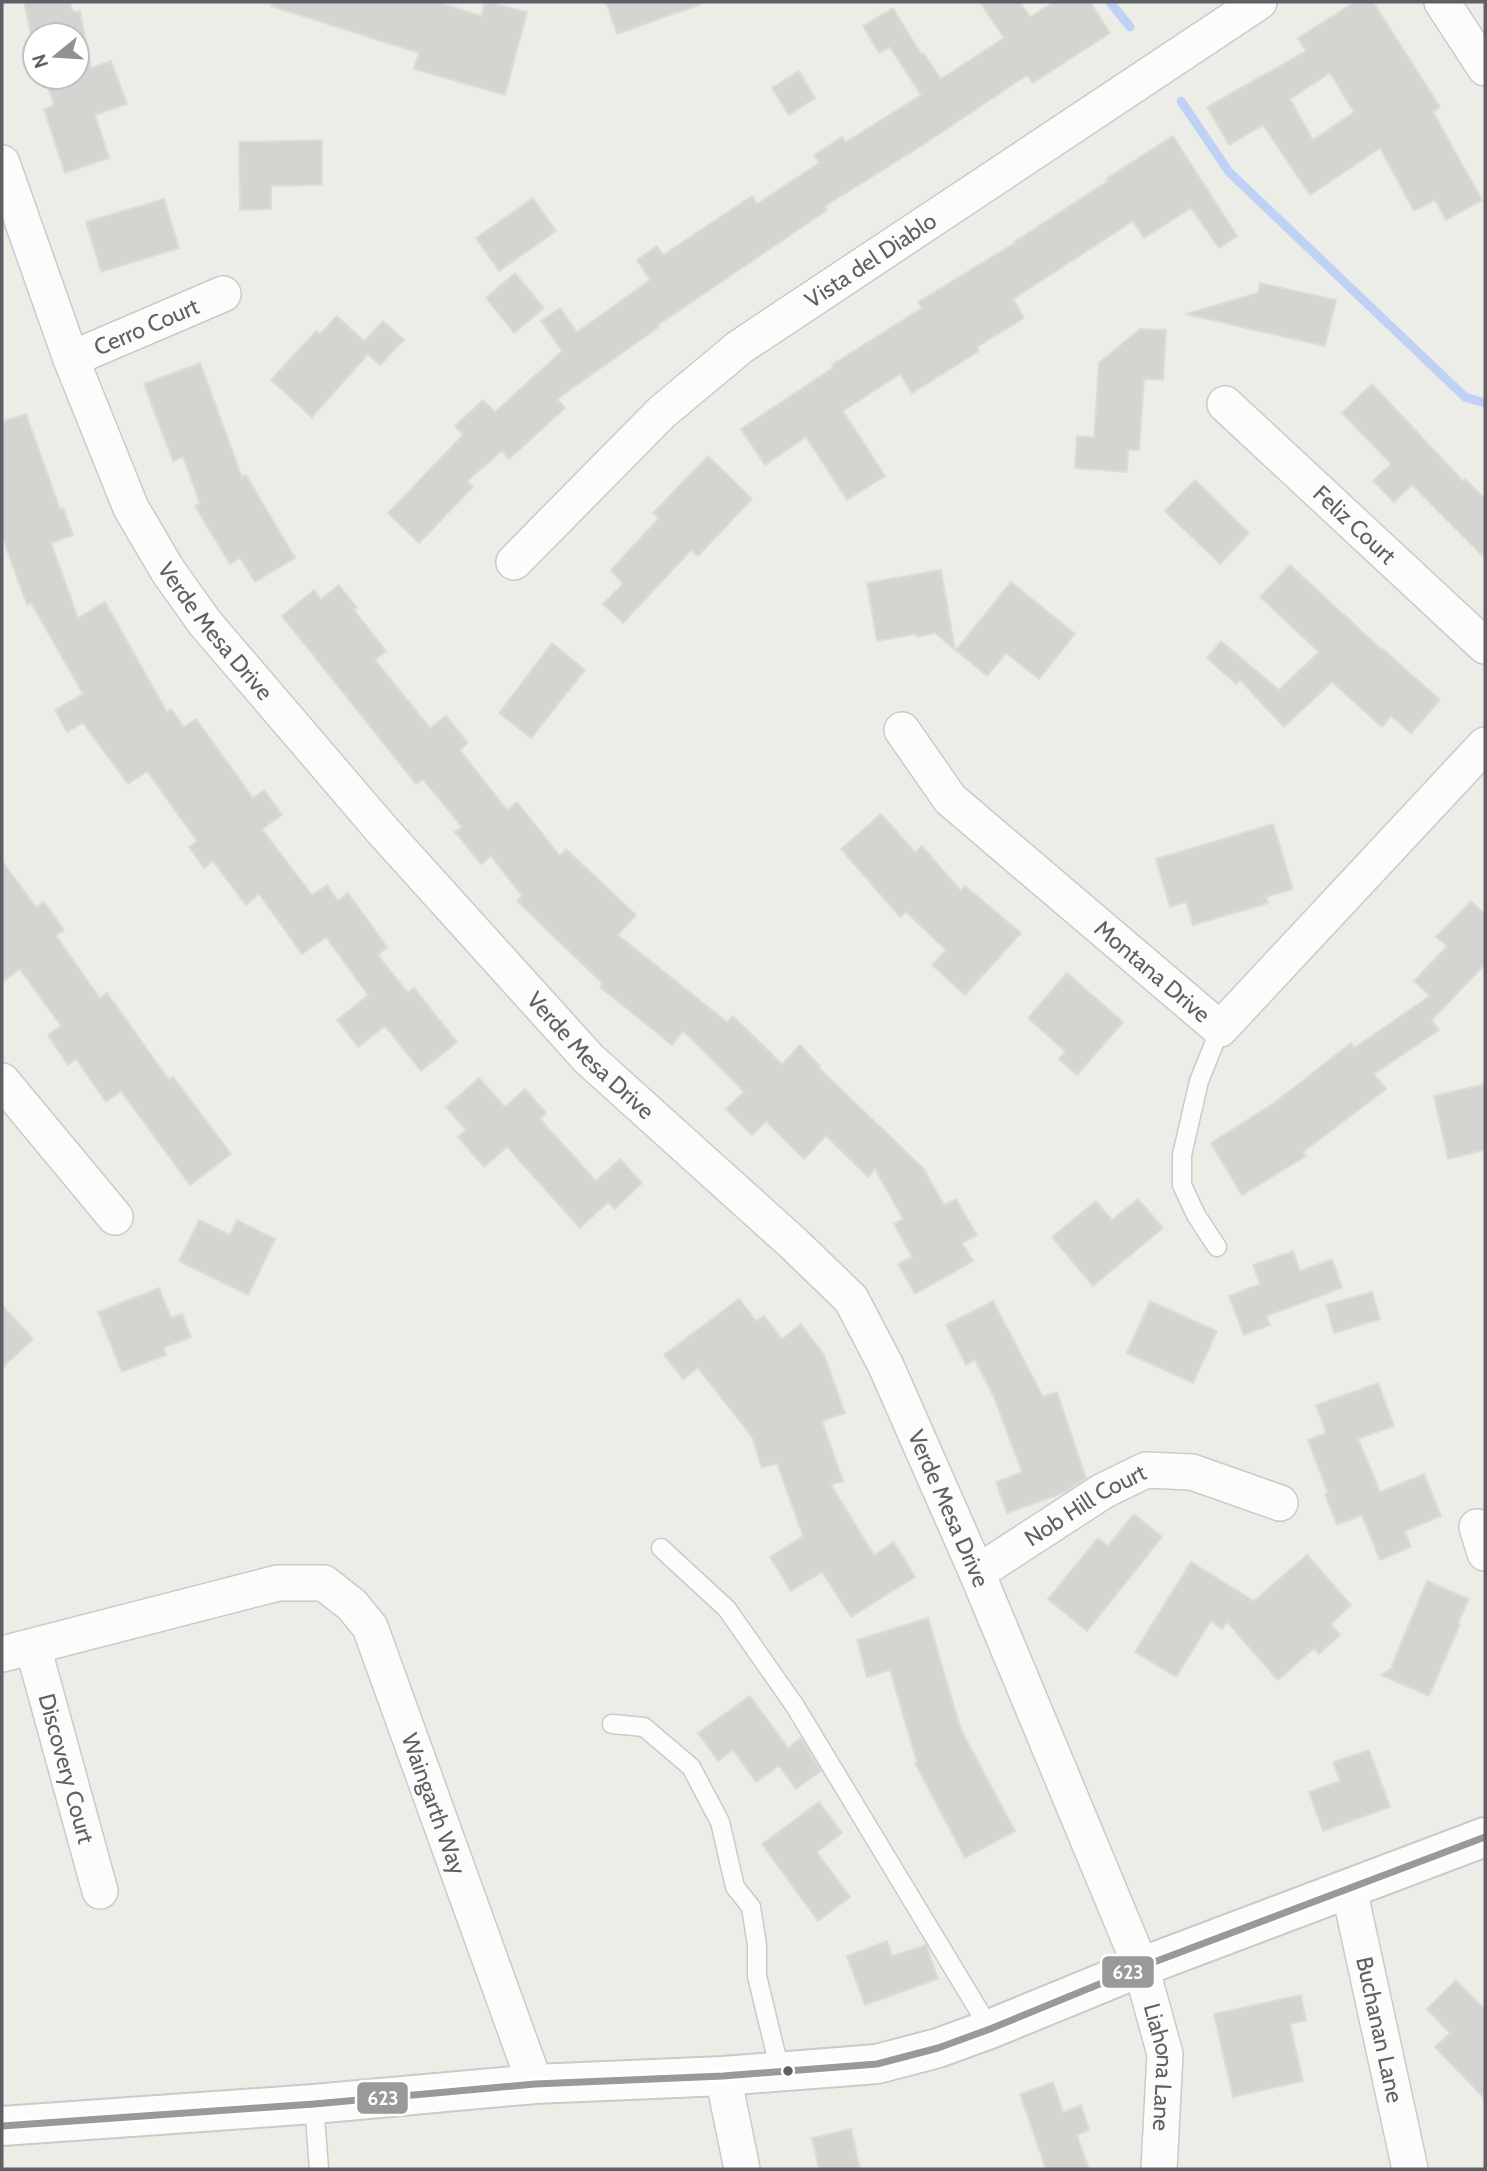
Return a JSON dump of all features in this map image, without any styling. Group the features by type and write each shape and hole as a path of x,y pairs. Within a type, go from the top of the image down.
{"street":[{"name":"Vista del Diablo","path":"514,562 662,412 740,347 1259,2"},
{"path":"1442,2 1485,68"},
{"name":"Verde Mesa Drive","path":"2,163 71,359 131,508 168,571 205,623 383,831 589,1059 793,1243 851,1300 886,1366 977,1573 1141,1968"},
{"name":"Cerro Court","path":"71,359 223,294"},
{"name":"Feliz Court","path":"1225,404 1485,646"},
{"name":"Montana Drive","path":"902,730 950,799 1220,1029 1485,745"},
{"path":"2,1081 115,1217"},
{"name":"Nob Hill Court","path":"977,1573 1103,1491 1146,1470 1192,1472 1280,1503"},
{"name":"Waingarth Way","path":"17,1651 278,1583 324,1583 352,1605 370,1627 535,2084"},
{"name":"Discovery Court","path":"17,1651 100,1891"},
{"path":"2,2126 314,2104 535,2084 723,2076 877,2064 938,2048 990,2029 1141,1968 1485,1837"},
{"name":"Buchanan Lane","path":"1349,1889 1410,2169"},
{"name":"Liahona Lane","path":"1141,1968 1165,2054 1159,2169"},
{"path":"723,2076 742,2169"}],"lane":[{"path":"1217,1247 1196,1215 1182,1185 1182,1155 1199,1081 1220,1029"},
{"path":"662,1548 727,1609 795,1706 990,2029"},
{"path":"612,1724 644,1727 691,1767 720,1822 734,1887 751,1908 757,1945 757,1976 780,2071"},
{"path":"314,2104 319,2169"}],"building":[{"path":"24,2 70,2 73,12 80,11 82,21 28,21"},
{"path":"272,2 438,2 481,16 487,2 527,12 505,95 414,69 419,53 271,6"},
{"path":"606,2 698,2 699,5 617,34"},
{"path":"980,2 1020,2 1030,17 1054,2 1090,2 1110,33 1033,83 1027,75 825,206 827,210 658,325 659,327 557,399 565,408 509,459 502,451 467,481 473,487 419,543 388,513 463,435 455,426 483,400 495,412 562,351 541,321 560,308 577,332 650,280 637,260 657,246 663,255 752,196 757,204 819,163 814,155 842,137 846,142 921,95 890,47 879,53 863,26 893,8 921,54 923,53 941,79 1004,38"},
{"path":"1355,2 1373,2 1440,107 1433,112 1482,200 1446,220 1435,200 1414,211 1380,148 1310,195 1263,125 1229,145 1207,107 1306,51 1298,38","holes":["1330,73 1354,112 1313,140 1290,99"]},
{"path":"111,61 127,104 95,115 109,158 65,173 44,109 54,105 50,91 91,91 91,68"},
{"path":"799,71 815,98 789,115 772,88"},
{"path":"1173,136 1237,236 1219,248 1191,208 1144,238 1133,221 1013,299 1024,318 977,347 979,351 912,393 900,374 843,411 885,476 847,500 806,437 765,465 741,429 834,367 832,365 922,308 918,302 1015,243"},
{"path":"322,140 322,185 271,186 271,209 240,210 239,142"},
{"path":"533,198 556,231 499,271 476,238"},
{"path":"164,199 179,248 101,272 86,222"},
{"path":"515,273 544,308 514,333 486,298"},
{"path":"1260,283 1336,300 1325,346 1185,314 1258,293"},
{"path":"337,316 364,341 383,321 404,340 380,365 368,354 312,417 271,380 316,331 320,334"},
{"path":"1140,329 1166,330 1163,380 1144,379 1139,450 1128,450 1127,472 1075,468 1077,436 1094,437 1099,363"},
{"path":"200,363 242,477 246,475 295,558 255,582 240,558 230,564 195,506 200,503 183,457 173,461 144,384"},
{"path":"1372,384 1463,481 1465,479 1485,499 1485,558 1412,485 1394,502 1373,481 1391,464 1342,413"},
{"path":"26,414 60,509 63,508 73,535 51,543 78,618 105,602 167,712 171,709 184,727 196,719 253,798 264,790 282,815 262,829 312,895 327,885 338,901 348,893 387,947 378,955 408,993 414,988 457,1042 421,1071 385,1026 358,1047 337,1020 368,995 326,937 302,954 259,894 246,905 213,861 204,868 189,847 197,841 147,771 128,784 83,723 67,732 55,710 83,694 31,603 27,605 2,536 2,422"},
{"path":"708,456 752,499 698,556 691,550 623,623 603,604 623,584 611,570 659,518 653,513"},
{"path":"1195,480 1249,533 1220,564 1165,511"},
{"path":"1290,565 1440,700 1411,733 1391,716 1382,727 1332,682 1284,727 1240,680 1236,684 1207,658 1221,641 1279,690 1319,652 1260,597"},
{"path":"941,570 955,650 935,633 877,641 867,583"},
{"path":"1011,582 1075,634 1039,679 1006,653 987,676 956,650"},
{"path":"339,585 357,608 354,610 386,651 375,660 430,728 446,716 468,743 460,750 507,810 517,802 560,856 566,849 636,915 618,935 727,1022 733,1016 782,1064 800,1045 819,1068 923,1168 944,1205 956,1199 977,1235 962,1243 973,1261 915,1294 898,1264 912,1257 894,1224 903,1219 875,1169 868,1177 826,1136 804,1159 766,1121 752,1135 726,1109 744,1092 683,1031 672,1045 600,987 603,984 517,901 522,896 491,856 481,864 455,832 462,827 423,779 416,784 282,616 314,590 321,599"},
{"path":"552,643 585,670 531,738 499,713"},
{"path":"881,814 915,852 922,846 961,891 965,886 1021,933 965,995 932,965 946,950 906,912 900,917 841,849"},
{"path":"1273,824 1293,889 1266,897 1268,903 1193,925 1186,902 1170,907 1156,859"},
{"path":"2,861 36,907 44,902 64,930 56,936 100,998 107,993 169,1080 173,1077 231,1154 190,1185 121,1091 106,1102 76,1059 68,1065 48,1035 61,1026 20,969 2,982"},
{"path":"1471,901 1485,914 1485,964 1432,1020 1439,1030 1374,1074 1386,1089 1303,1152 1306,1156 1242,1195 1211,1143 1274,1103 1351,1043 1354,1048 1430,996 1414,981 1447,946 1436,937"},
{"path":"1067,973 1123,1022 1077,1075 1059,1059 1065,1051 1028,1018"},
{"path":"479,1078 505,1107 525,1089 546,1113 540,1119 596,1181 620,1159 642,1183 615,1209 608,1202 580,1228 507,1147 484,1167 458,1137 466,1130 446,1107"},
{"path":"1485,1084 1485,1150 1448,1159 1434,1096"},
{"path":"1138,1199 1163,1228 1093,1286 1052,1237 1096,1201 1112,1220"},
{"path":"199,1220 230,1235 237,1220 275,1239 248,1295 179,1261"},
{"path":"1293,1251 1300,1271 1332,1259 1342,1288 1266,1316 1270,1325 1244,1335 1229,1296 1260,1284 1253,1265"},
{"path":"159,1288 171,1318 182,1314 191,1337 163,1348 166,1355 122,1372 98,1312"},
{"path":"1372,1292 1380,1319 1334,1333 1326,1305"},
{"path":"739,1299 756,1321 764,1316 782,1339 801,1324 824,1355 845,1413 822,1421 843,1481 831,1485 874,1555 894,1542 915,1577 851,1617 822,1572 791,1591 770,1557 803,1536 777,1463 762,1468 752,1437 698,1368 683,1379 664,1355"},
{"path":"993,1301 1043,1397 1057,1392 1086,1478 1063,1493 1007,1513 996,1482 1022,1472 994,1397 975,1360 966,1365 946,1325"},
{"path":"1150,1301 1217,1331 1193,1383 1127,1353"},
{"path":"2,1305 33,1339 2,1368"},
{"path":"1378,1383 1394,1426 1358,1439 1380,1492 1424,1474 1441,1516 1405,1531 1411,1547 1380,1560 1362,1515 1337,1525 1308,1440 1326,1433 1316,1405"},
{"path":"1134,1514 1162,1537 1087,1631 1048,1599 1098,1538 1108,1546"},
{"path":"1307,1555 1351,1605 1331,1624 1340,1635 1319,1654 1314,1648 1278,1680 1227,1622 1222,1629 1211,1621 1176,1677 1135,1652 1191,1562 1254,1601"},
{"path":"1427,1581 1469,1599 1429,1696 1381,1675 1393,1667"},
{"path":"928,1618 961,1730 1015,1831 965,1858 915,1763 917,1762 890,1670 867,1677 857,1640"},
{"path":"750,1696 788,1748 801,1738 821,1771 796,1789 779,1766 756,1782 733,1750 718,1761 698,1733"},
{"path":"1369,1750 1390,1807 1323,1831 1309,1792 1340,1781 1333,1762"},
{"path":"819,1802 842,1833 817,1852 850,1897 818,1921 762,1844"},
{"path":"887,1941 892,1956 926,1945 938,1979 865,2005 847,1956"},
{"path":"1456,1980 1485,2010 1485,2099 1435,2047 1450,2033 1427,2009"},
{"path":"1301,1995 1306,2020 1290,2024 1303,2081 1233,2097 1214,2014"},
{"path":"1053,2082 1063,2112 1081,2105 1089,2130 1077,2135 1089,2169 1046,2169 1020,2094"},
{"path":"851,2129 860,2169 819,2169 812,2138"}],"waterway":[{"path":"1110,2 1130,27"},
{"path":"1181,101 1229,172 1465,397 1485,403"}],"transit line":[{"name":"623","path":"2,2126 314,2104 535,2084 723,2076 877,2064 938,2048 990,2029 1141,1967 1485,1837"}]}
